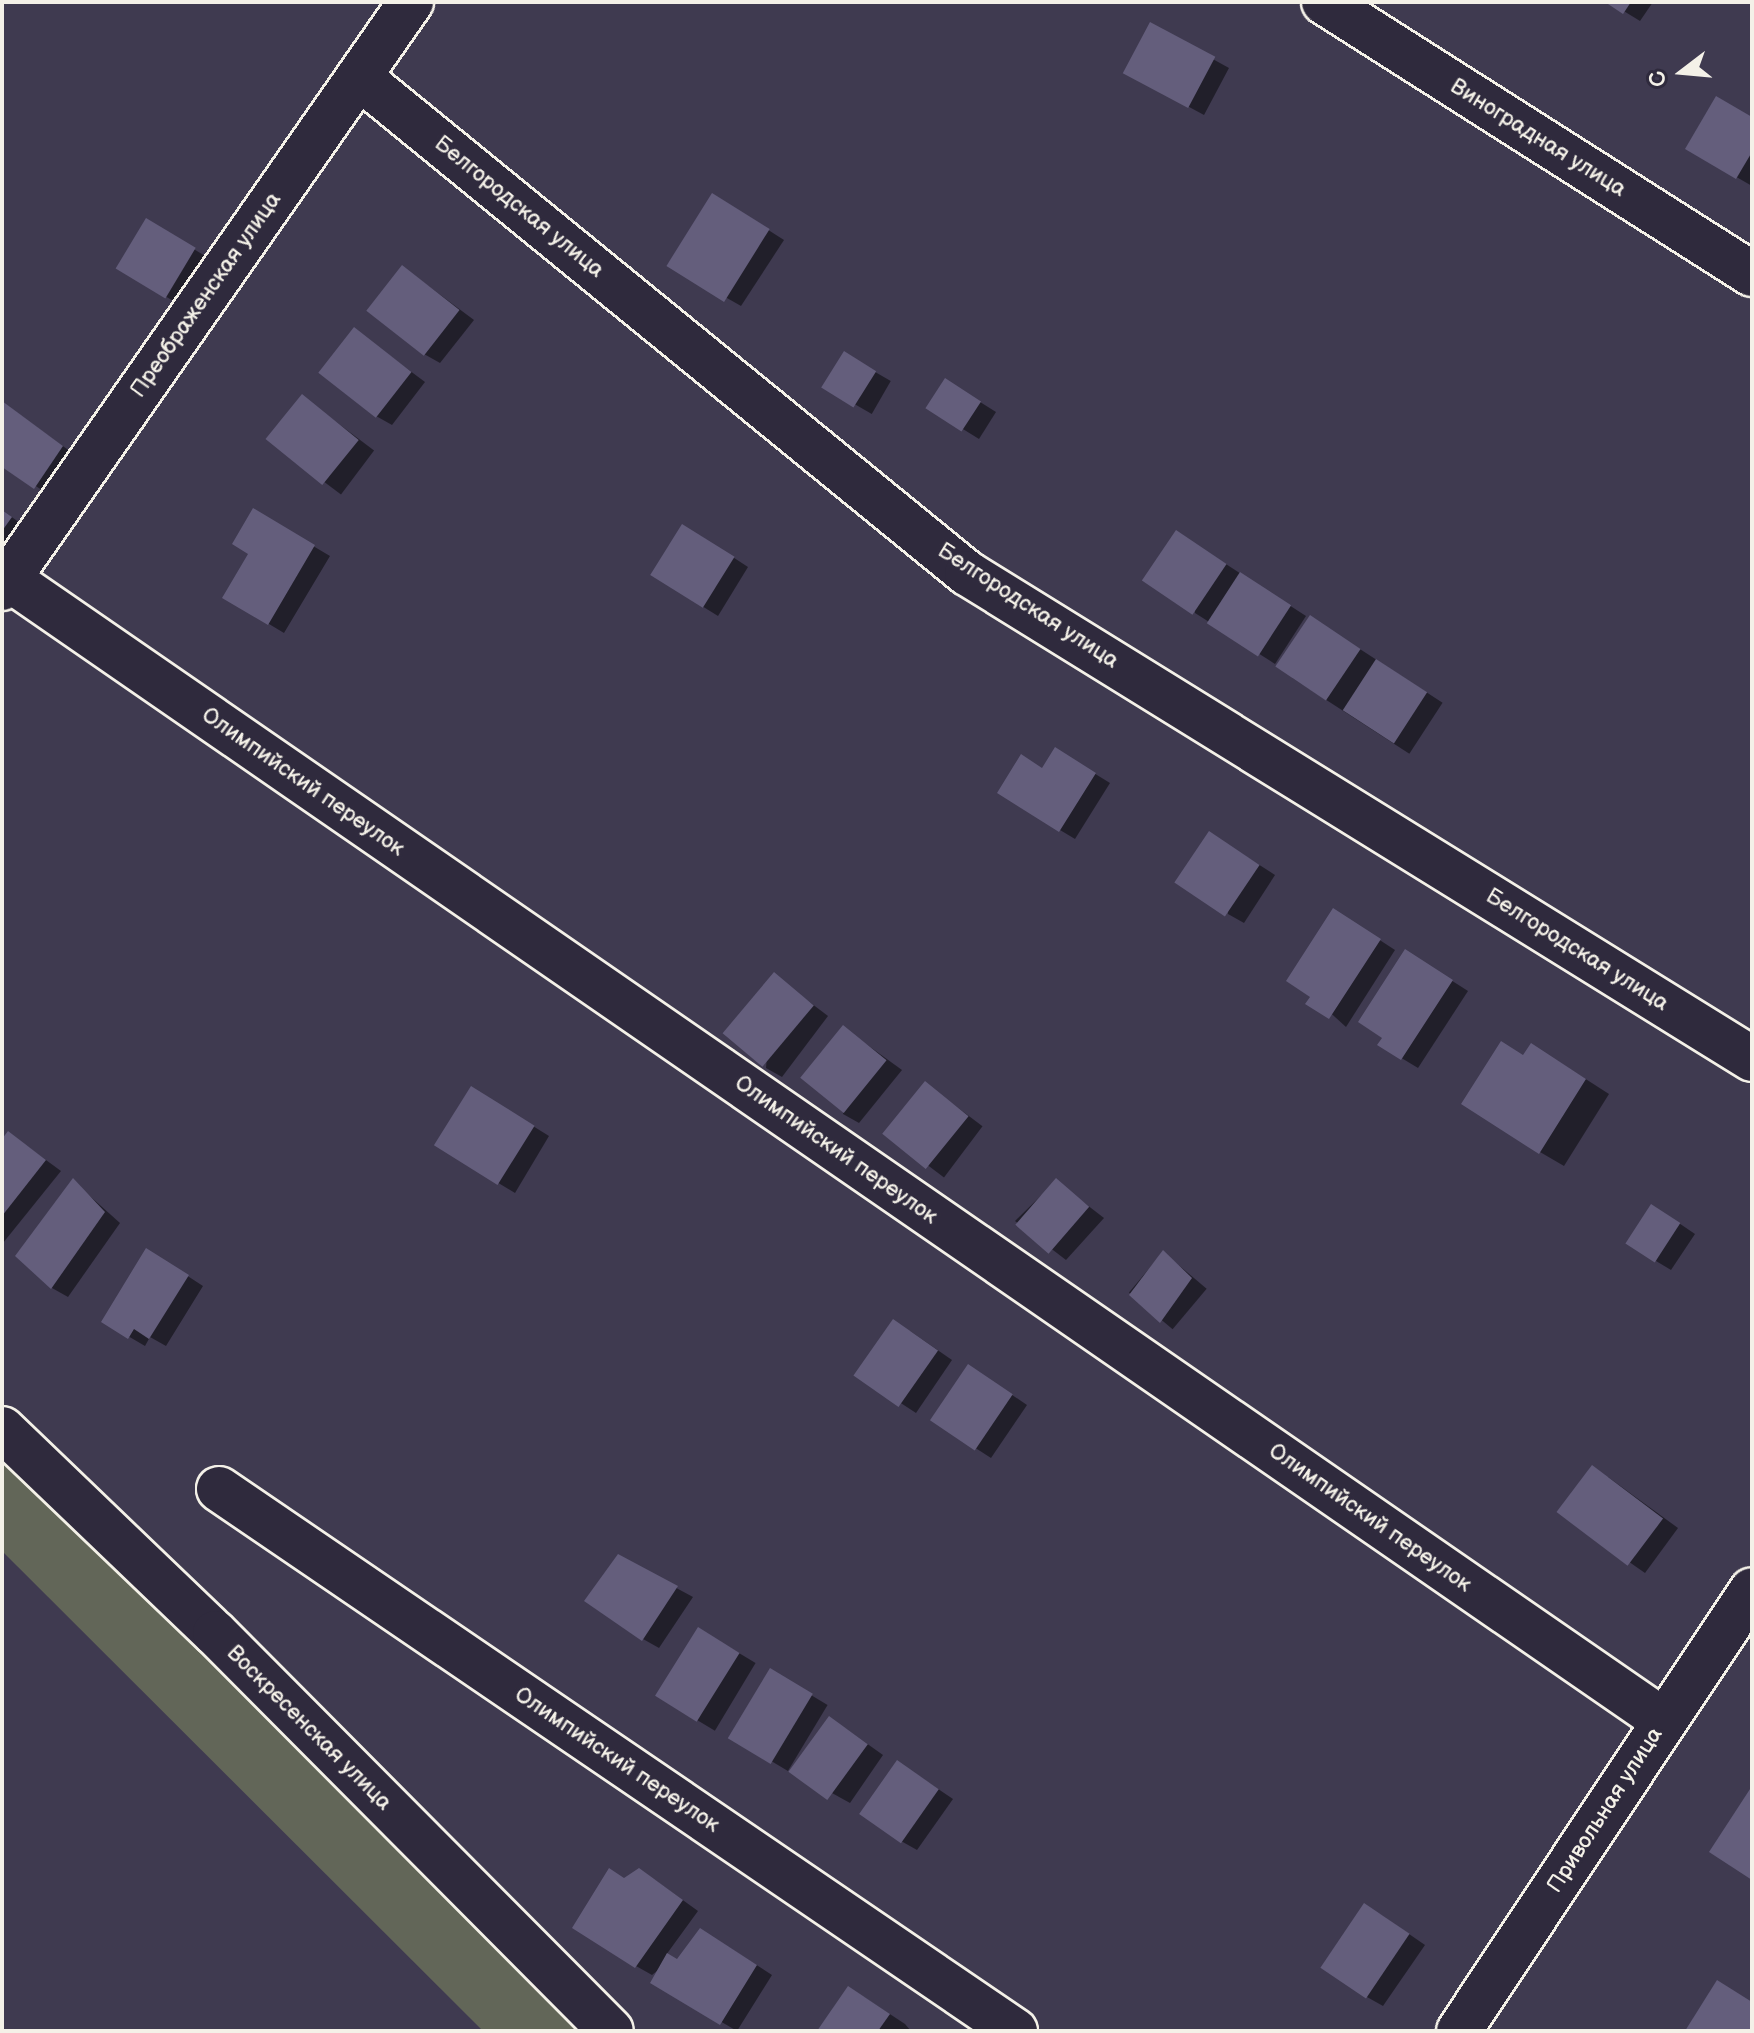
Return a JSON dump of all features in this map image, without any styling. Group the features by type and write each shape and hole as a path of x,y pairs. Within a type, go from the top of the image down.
{"street":[{"name":"Преображенская улица","path":"5,584 411,2"},
{"name":"Виноградная улица","path":"1324,2 1752,274"},
{"name":"Белгородская улица","path":"359,77 967,573 1752,1059"},
{"name":"Олимпийский переулок","path":"5,584 1664,1721"},
{"name":"Воскресенская улица","path":"2,1429 215,1633 611,2031"},
{"name":"Олимпийский переулок","path":"219,1489 1015,2031"},
{"name":"Привольная улица","path":"1459,2031 1752,1590"}],"green space":[{"path":"2,1429 611,2031 483,2031 2,1551"}],"building":[{"path":"1605,2 1631,2 1623,14"},
{"path":"1150,22 1215,57 1188,108 1123,73"},
{"path":"1716,96 1752,117 1752,152 1736,179 1685,149"},
{"path":"712,193 770,229 724,302 666,266"},
{"path":"146,218 196,248 165,298 116,269"},
{"path":"402,265 460,310 424,356 366,311"},
{"path":"354,327 412,372 376,418 318,373"},
{"path":"844,351 876,371 853,408 821,387"},
{"path":"945,378 981,401 961,432 925,408"},
{"path":"302,394 359,440 322,485 265,439"},
{"path":"2,401 63,446 34,489 2,467"},
{"path":"253,508 315,545 268,625 222,598 248,554 232,544"},
{"path":"2,510 12,517 2,531"},
{"path":"682,524 735,557 703,608 650,575"},
{"path":"1176,530 1227,564 1192,615 1142,581"},
{"path":"1240,572 1291,605 1258,656 1207,623"},
{"path":"1310,615 1361,649 1326,701 1275,666"},
{"path":"1376,659 1427,692 1394,743 1343,710"},
{"path":"1055,747 1096,773 1059,832 997,793 1021,754 1042,768"},
{"path":"1209,831 1260,865 1225,917 1174,882"},
{"path":"1333,908 1381,939 1329,1019 1305,1004 1310,997 1286,981"},
{"path":"1405,949 1453,980 1401,1060 1377,1045 1382,1038 1358,1022"},
{"path":"774,972 814,1005 762,1067 723,1033"},
{"path":"843,1025 887,1060 844,1113 800,1078"},
{"path":"1501,1041 1523,1055 1531,1043 1586,1079 1539,1154 1461,1104"},
{"path":"925,1081 969,1116 926,1169 882,1134"},
{"path":"471,1086 535,1126 498,1185 434,1145"},
{"path":"8,1131 46,1160 2,1216 2,1139"},
{"path":"73,1178 105,1212 51,1289 15,1256"},
{"path":"1056,1178 1089,1207 1049,1254 1015,1225"},
{"path":"1651,1204 1680,1223 1655,1262 1625,1243"},
{"path":"146,1248 189,1275 149,1339 134,1329 128,1339 101,1322"},
{"path":"1163,1250 1192,1278 1160,1323 1129,1295"},
{"path":"893,1319 938,1351 898,1407 853,1376"},
{"path":"968,1364 1013,1394 975,1451 930,1420"},
{"path":"1592,1465 1663,1519 1628,1566 1556,1512"},
{"path":"618,1554 678,1586 642,1641 584,1601"},
{"path":"698,1627 740,1653 697,1722 655,1696"},
{"path":"770,1668 813,1694 771,1764 728,1738"},
{"path":"829,1716 868,1744 827,1800 788,1772"},
{"path":"897,1760 939,1789 901,1843 859,1814"},
{"path":"1752,1786 1752,1880 1709,1852"},
{"path":"609,1868 624,1878 639,1868 683,1900 635,1968 572,1928"},
{"path":"1364,1903 1410,1934 1366,1998 1320,1968"},
{"path":"700,1928 757,1965 720,2025 650,1983 667,1953 677,1959"},
{"path":"1717,1980 1752,2002 1752,2031 1685,2031"},
{"path":"848,1986 890,2014 878,2031 817,2031"}]}
